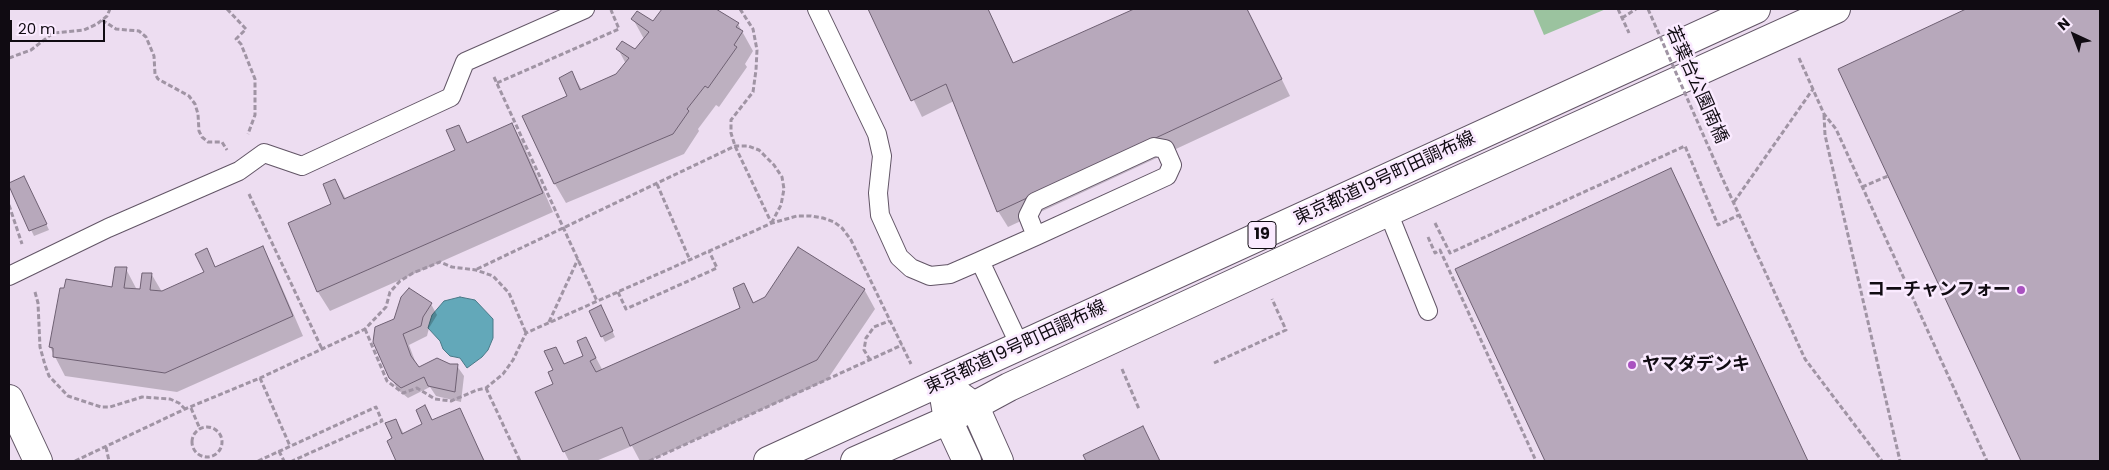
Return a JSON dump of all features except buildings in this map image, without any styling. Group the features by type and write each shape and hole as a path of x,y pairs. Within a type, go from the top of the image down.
{"main road":[{"name":"東京都道19号町田調布線","path":"768,461 1756,9"},
{"name":"東京都道19号町田調布線","path":"854,461 948,420 1009,387 1388,212 1836,9"},
{"path":"942,382 975,407 999,461"},
{"path":"942,382 948,420 967,461"},
{"path":"9,399 38,461"}],"lane":[{"path":"21,270 108,228 239,171 264,153 302,166 451,97 465,62 585,9"},
{"path":"818,9 877,134 882,156 878,193 880,215 899,257 911,268 930,276 950,274 1036,236 1167,176 1172,165 1165,150 1154,147 1034,202 1028,216 1036,236"},
{"path":"1388,212 1428,311"},
{"path":"980,261 1020,346"}],"path":[{"path":"9,58 31,50 53,33 84,30 107,16 110,9"},
{"path":"227,9 246,28 236,39 241,44 255,79 254,115 246,140"},
{"path":"497,83 619,29 610,9"},
{"path":"740,9 752,29 757,50 753,92 731,120 731,134 772,222"},
{"path":"1618,9 1629,33"},
{"path":"1622,18 1636,9"},
{"name":"若葉台公園南橋","path":"1648,9 1720,173 1806,359 1882,461"},
{"path":"102,20 116,28 139,30 146,37 153,51 155,74 158,79 189,96 195,104 198,114 199,131 202,137 208,142 222,142 228,152 234,148"},
{"path":"484,54 597,301"},
{"path":"1798,56 1824,114 1836,129 1987,461"},
{"path":"1734,203 1813,89"},
{"path":"1824,114 1825,135 1900,461"},
{"path":"476,270 735,146 748,146 758,150 774,166 782,178 784,189 781,205 772,222"},
{"path":"1434,223 1450,253 1685,146 1718,225 1739,215"},
{"path":"239,171 322,349"},
{"path":"1862,188 1888,176"},
{"path":"657,184 689,258"},
{"path":"9,205 15,220 21,270 31,280 38,303 40,347 49,376 68,396 100,407 110,407 142,397 170,398 185,409"},
{"path":"365,329 387,381 403,393 417,388 435,399 451,401 486,388 503,374 513,360 526,333 772,222 797,216 811,216 823,218 842,228 851,240 911,365"},
{"path":"1427,236 1435,253 1440,250 1536,461"},
{"path":"618,292 626,309 717,268 709,250"},
{"path":"549,323 578,259"},
{"path":"75,461 185,409 260,378 365,329 386,307 390,292 400,281 413,273 440,262 452,267 476,270 493,276 509,293 526,333"},
{"path":"1214,363 1286,330 1272,298"},
{"path":"870,360 864,350 866,338 874,327 889,321"},
{"path":"649,461 902,345"},
{"path":"1120,366 1139,409"},
{"path":"260,378 290,446"},
{"path":"486,388 520,461"},
{"path":"258,461 376,407 382,421 292,461"},
{"path":"191,408 200,429"},
{"path":"205,427 216,430 222,439 220,449 213,457 203,457 195,453 191,444 193,435 200,429 205,427"},
{"path":"106,448 109,461"},
{"path":"279,451 284,461"},
{"path":"213,457 216,461"}],"green space":[{"path":"1533,9 1606,9 1544,35"}],"water":[{"path":"460,297 475,300 493,319 493,338 488,350 467,368 460,358 450,356 443,349 440,341 428,328 432,315 444,301"}],"place":[{"name":"コーチャンフォー","path":"2021,290"},
{"name":"ヤマダデンキ","path":"1632,365"}]}
